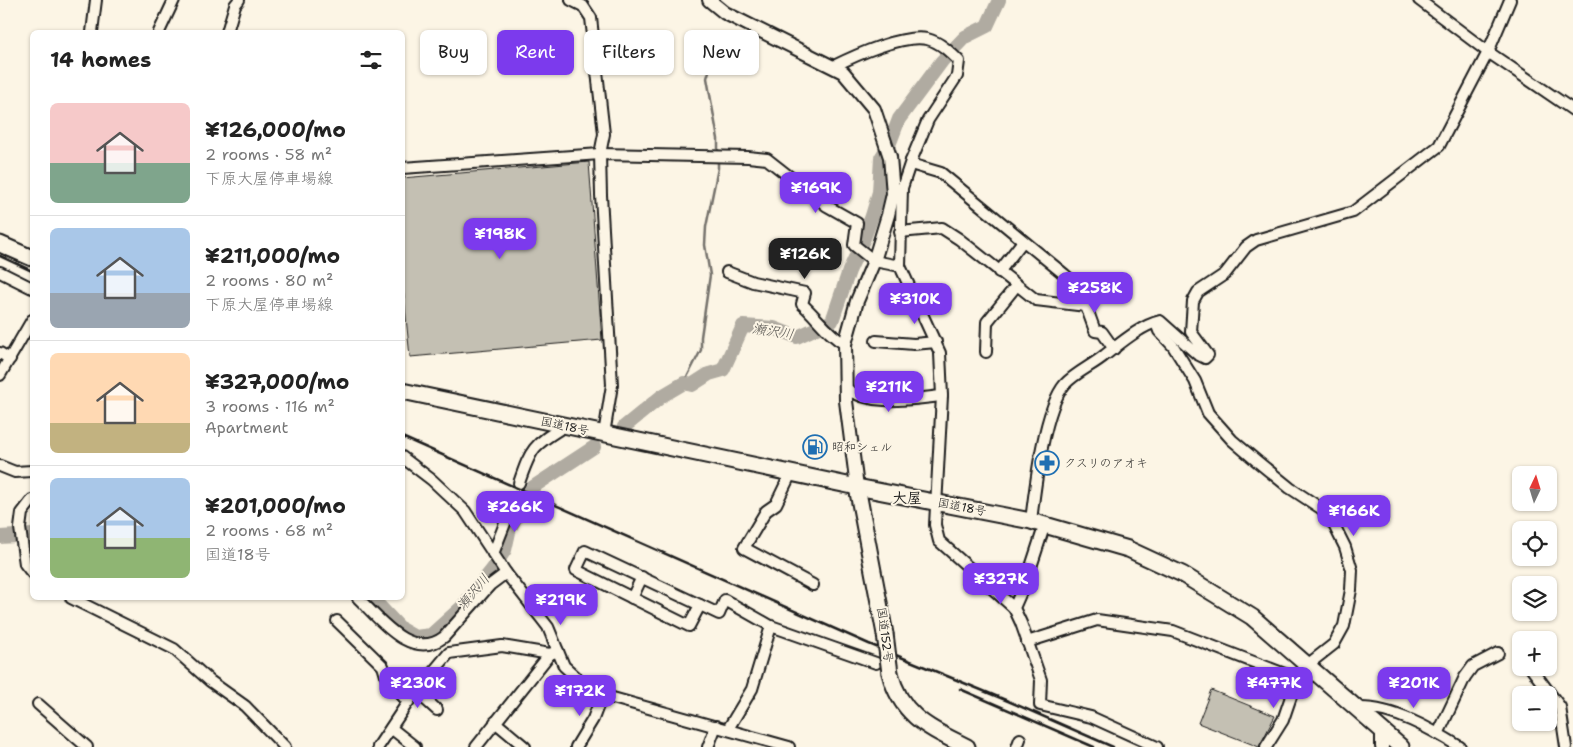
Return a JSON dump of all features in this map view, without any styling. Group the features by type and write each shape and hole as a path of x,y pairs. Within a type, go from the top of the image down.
{"highway":[{"path":"0,244 30,257"},
{"name":"国道18号","path":"405,392 857,487 1038,522 1128,549 1187,577 1252,617 1302,671 1358,708 1401,747"},
{"name":"国道152号","path":"857,487 886,634 893,686 906,709 924,723 967,747"}],"main road":[{"path":"709,0 725,13 834,66 842,72 874,109 881,126 890,156 893,194 874,261 857,301 845,344 845,388 857,487"},
{"path":"1382,730 1382,747"}],"street":[{"path":"92,30 96,0"},
{"path":"160,30 174,0"},
{"path":"228,30 235,6 239,0"},
{"path":"571,0 583,6 591,18 604,134 600,154 612,385 604,434"},
{"path":"1419,0 1488,52 1572,107"},
{"path":"1014,608 1028,576 1038,522 1037,469 1058,395 1066,383 1130,337 1160,321 1196,354 1205,358 1208,354 1206,350 1191,332 1193,301 1198,292 1225,274 1246,248 1256,240 1353,212 1439,146 1488,52 1510,0"},
{"path":"834,66 882,47 916,38 929,39 945,47 959,61 957,76 928,120 910,161 902,188 900,232 900,266 940,352 942,396 935,526 939,542 1014,608 1041,680 1040,705 1091,717 1157,747"},
{"path":"405,168 600,154 748,157 767,160 827,206 857,223 854,245 874,261 900,266"},
{"path":"910,161 914,165 941,173 1084,292 1092,327 1095,331 1102,332 1114,349"},
{"path":"900,232 942,228 959,239 1036,300 1086,306"},
{"path":"999,272 1023,241"},
{"path":"0,272 30,287"},
{"path":"727,272 753,282 805,293 802,304 821,321 833,338 845,344"},
{"path":"986,352 987,322 1016,286"},
{"path":"1028,642 1096,620 1173,631 1290,676 1302,671 1334,644 1344,626 1351,590 1352,570 1345,547 1332,521 1322,509 1290,488 1232,440 1208,413 1195,381 1173,346 1159,331 1156,322"},
{"path":"0,375 30,324"},
{"path":"876,340 914,344 936,342"},
{"path":"0,353 10,359"},
{"path":"845,388 854,394 886,401 942,396"},
{"path":"519,483 527,461 538,442 565,426"},
{"path":"405,459 432,480 465,511 504,571 548,627 554,652 574,677 586,687 602,695 789,747"},
{"path":"0,466 15,472 30,471"},
{"path":"791,473 776,504 766,511 744,548 813,585"},
{"path":"30,503 22,513 20,528 26,548 25,564 30,570"},
{"path":"494,556 513,503"},
{"path":"700,605 689,626 576,570 585,551 642,578 700,605 719,614 725,600 771,626 876,663"},
{"path":"360,600 394,633 413,643 437,642 444,637 504,571"},
{"path":"632,598 642,578"},
{"path":"75,600 174,649 210,681 245,706 286,747"},
{"path":"337,621 383,666 387,679 408,702"},
{"path":"728,729 752,689 771,626"},
{"path":"378,747 416,690 449,653 502,646 554,652"},
{"path":"476,747 554,652"},
{"path":"1438,734 1465,677 1474,666 1498,653"},
{"path":"1266,747 1283,720 1302,671"},
{"path":"1537,676 1560,707 1566,747"},
{"path":"416,690 437,710"},
{"path":"576,747 592,720 602,695"},
{"path":"38,704 87,747"},
{"path":"1358,708 1375,708 1438,734 1460,747"},
{"path":"495,722 525,747"},
{"path":"708,747 716,726"},
{"path":"391,728 415,747"}],"building":[{"path":"589,162 602,340 410,357 405,308 405,178"},
{"path":"1211,690 1275,716 1259,747 1198,723"}],"waterway":[{"name":"瀬沢川","path":"624,427 662,396 684,383 692,385 709,374 723,370 743,326 774,328 797,337 832,321 849,271 872,216 879,192 881,158 889,145 899,119 942,61 965,37 987,26 999,0"},
{"path":"708,75 718,139 718,153"},
{"path":"684,383 701,350 701,337 710,275 705,245 706,227 718,168 718,158"},
{"name":"瀬沢川","path":"374,600 401,629 415,637 431,635 462,607 492,570 505,550 510,528 533,487 594,447"},
{"name":"瀬沢川","path":"0,537 30,535"}],"railway":[{"path":"0,256 30,270"},
{"path":"405,438 869,644 1008,701 1113,747"},
{"path":"960,689 1094,747"}],"place":[{"name":"昭和シェル","path":"815,447"},
{"name":"クスリのアオキ","path":"1047,463"}],"district":[{"name":"大屋","path":"907,498"}]}
